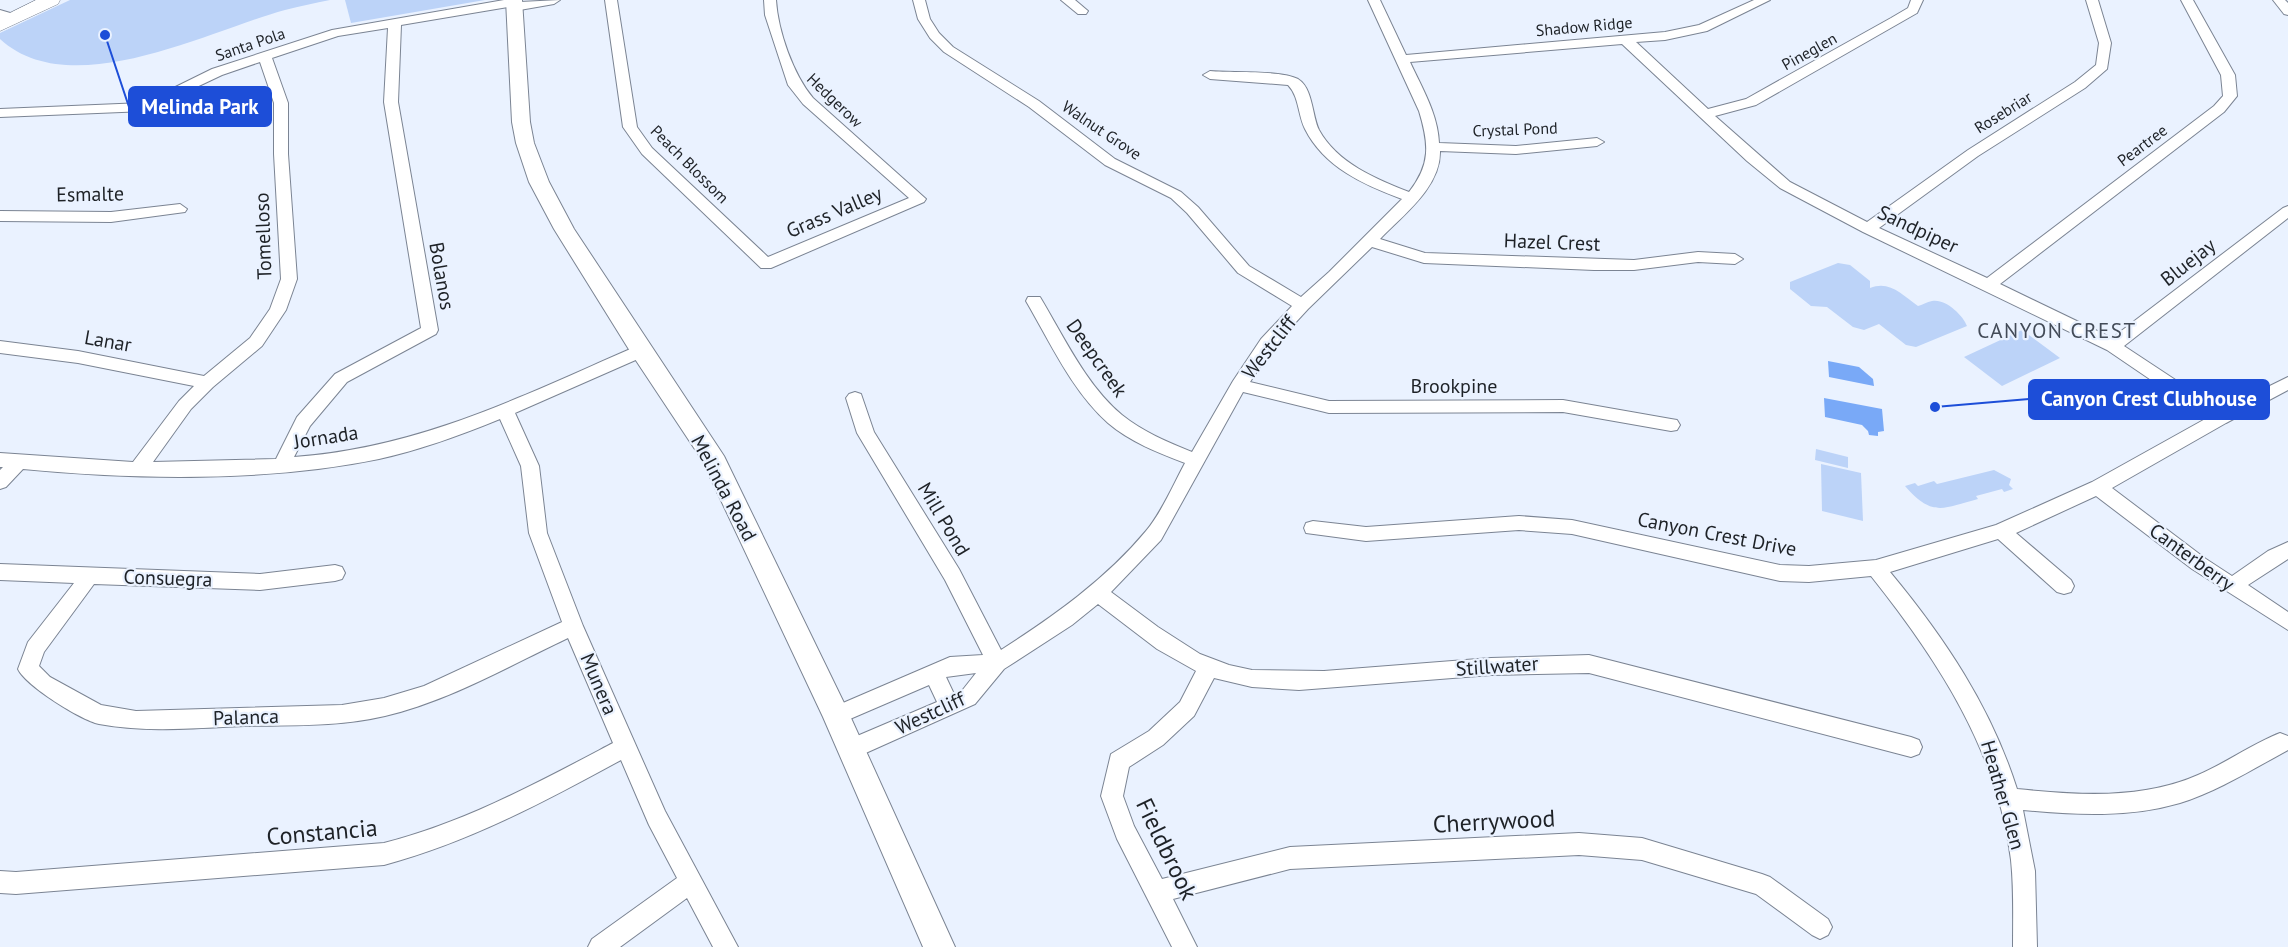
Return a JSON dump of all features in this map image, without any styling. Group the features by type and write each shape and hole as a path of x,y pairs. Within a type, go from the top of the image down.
{"main road":[{"path":"3,17 21,0"},
{"path":"3,17 51,0"},
{"name":"Melinda Road","path":"514,3 520,122 533,169 553,212 641,351 712,456 836,716 939,947"}],"street":[{"name":"Santa Pola","path":"0,113 146,107 217,72 336,33 514,3 554,0"},
{"name":"Peach Blossom","path":"611,0 630,127 647,151 766,264"},
{"name":"Hedgerow","path":"770,0 771,15 793,82 808,101 919,199"},
{"name":"Walnut Grove","path":"919,0 920,8 931,31 948,49 984,75 1032,102 1077,139 1122,169 1174,194 1193,210 1238,264 1263,283 1302,305"},
{"path":"1067,0 1082,11"},
{"name":"Westcliff","path":"851,749 968,698 997,663 1041,636 1098,593 1154,535 1239,385 1267,343 1302,305 1335,276 1412,198 1427,178 1433,163 1432,130 1426,111 1374,0"},
{"name":"Shadow Ridge","path":"1401,59 1665,36 1703,28 1764,0"},
{"name":"Pineglen","path":"1707,114 1751,102 1913,10 1917,0"},
{"name":"Rosebriar","path":"1868,229 1974,153 2080,85 2102,66 2105,44 2092,0"},
{"name":"Peartree","path":"1989,285 2219,109 2229,96 2228,75 2187,0"},
{"path":"2279,0 2288,11"},
{"name":"Bolanos","path":"280,466 303,422 341,378 430,330 391,102 395,22"},
{"name":"Sandpiper","path":"1625,39 1785,185 1868,229 2113,346 2220,418"},
{"name":"Tomelloso","path":"137,470 167,426 207,383 256,342 278,310 289,279 280,154 281,103 264,55"},
{"path":"1210,75 1281,79 1294,82 1300,90 1312,129 1323,146 1336,159 1378,185 1412,198"},
{"name":"Crystal Pond","path":"1434,147 1516,150 1597,142"},
{"name":"Grass Valley","path":"766,264 919,199"},
{"name":"Esmalte","path":"0,216 111,217 180,209"},
{"name":"Bluejay","path":"2113,346 2288,211"},
{"name":"Hazel Crest","path":"1370,241 1424,258 1594,265 1634,265 1698,257 1735,259"},
{"name":"Deepcreek","path":"1034,301 1096,400 1114,419 1138,435 1197,461"},
{"name":"Lanar","path":"0,347 35,350 123,365 207,383"},
{"name":"Jornada","path":"0,459 137,470 280,466 355,457 430,438 505,410 641,351"},
{"name":"Canyon Crest Drive","path":"1313,528 1366,534 1519,523 1572,527 1780,573 1809,574 1876,568 2001,531 2098,487 2220,418 2288,383"},
{"name":"Brookpine","path":"1239,385 1329,407 1563,406 1671,425"},
{"name":"Mill Pond","path":"855,398 866,433 952,575 997,663"},
{"name":"Munera","path":"505,410 530,466 538,533 573,626 657,818 726,947"},
{"path":"0,482 19,462"},
{"name":"Canterberry","path":"2098,487 2199,564 2288,622"},
{"path":"2001,531 2064,586"},
{"path":"2232,586 2275,556 2288,550"},
{"name":"Heather Glen","path":"1876,568 1949,665 1993,747 2020,846 2025,947"},
{"name":"Consuegra","path":"0,572 260,582 335,573"},
{"name":"Palanca","path":"89,576 65,611 35,648 28,669 43,683 97,714 136,720 342,714 384,707 428,694 573,626"},
{"name":"Stillwater","path":"1098,593 1165,644 1209,667 1248,677 1306,681 1536,662 1588,664 1911,747"},
{"name":"Westcliff","path":"836,716 950,666 997,663"},
{"name":"Fieldbrook","path":"1185,947 1125,831 1112,796 1119,761 1156,738 1187,709 1209,667"},
{"path":"934,674 949,706"},
{"path":"2008,798 2095,805 2155,798 2201,785 2280,743"},
{"name":"Constancia","path":"0,882 16,883 333,860 413,848 477,825 626,747"},
{"name":"Cherrywood","path":"1156,892 1290,858 1579,844 1642,849 1762,885 1820,927"},
{"path":"600,947 692,881"}],"shaded area":[{"path":"70,0 330,0 285,10 180,46 140,57 101,64 64,65 29,57 0,39 0,33"},
{"path":"345,0 485,0 351,23"},
{"path":"1838,263 1850,265 1870,281 1870,288 1890,287 1918,306 1930,301 1942,302 1958,312 1967,326 1916,347 1906,345 1879,324 1864,330 1853,327 1827,307 1811,306 1790,289 1790,282"},
{"path":"2022,330 2060,358 2002,386 1964,357"},
{"path":"1816,449 1848,457 1848,468 1815,460"},
{"path":"1821,464 1861,473 1863,521 1822,511"},
{"path":"1994,470 2011,479 2009,485 2013,489 2004,492 2002,489 1976,496 1978,499 1947,507 1931,507 1923,503 1905,486 1915,483 1918,486 1934,481 1937,484"}],"water":[{"path":"1828,361 1859,367 1873,379 1874,386 1829,377"},
{"path":"1824,398 1882,409 1884,431 1878,432 1878,436 1869,435 1862,425 1825,417"}],"place":[{"name":"Melinda Park","path":"105,35"},
{"name":"Canyon Crest Clubhouse","path":"1935,407"}],"district":[{"name":"CANYON CREST","path":"2057,330"}]}
